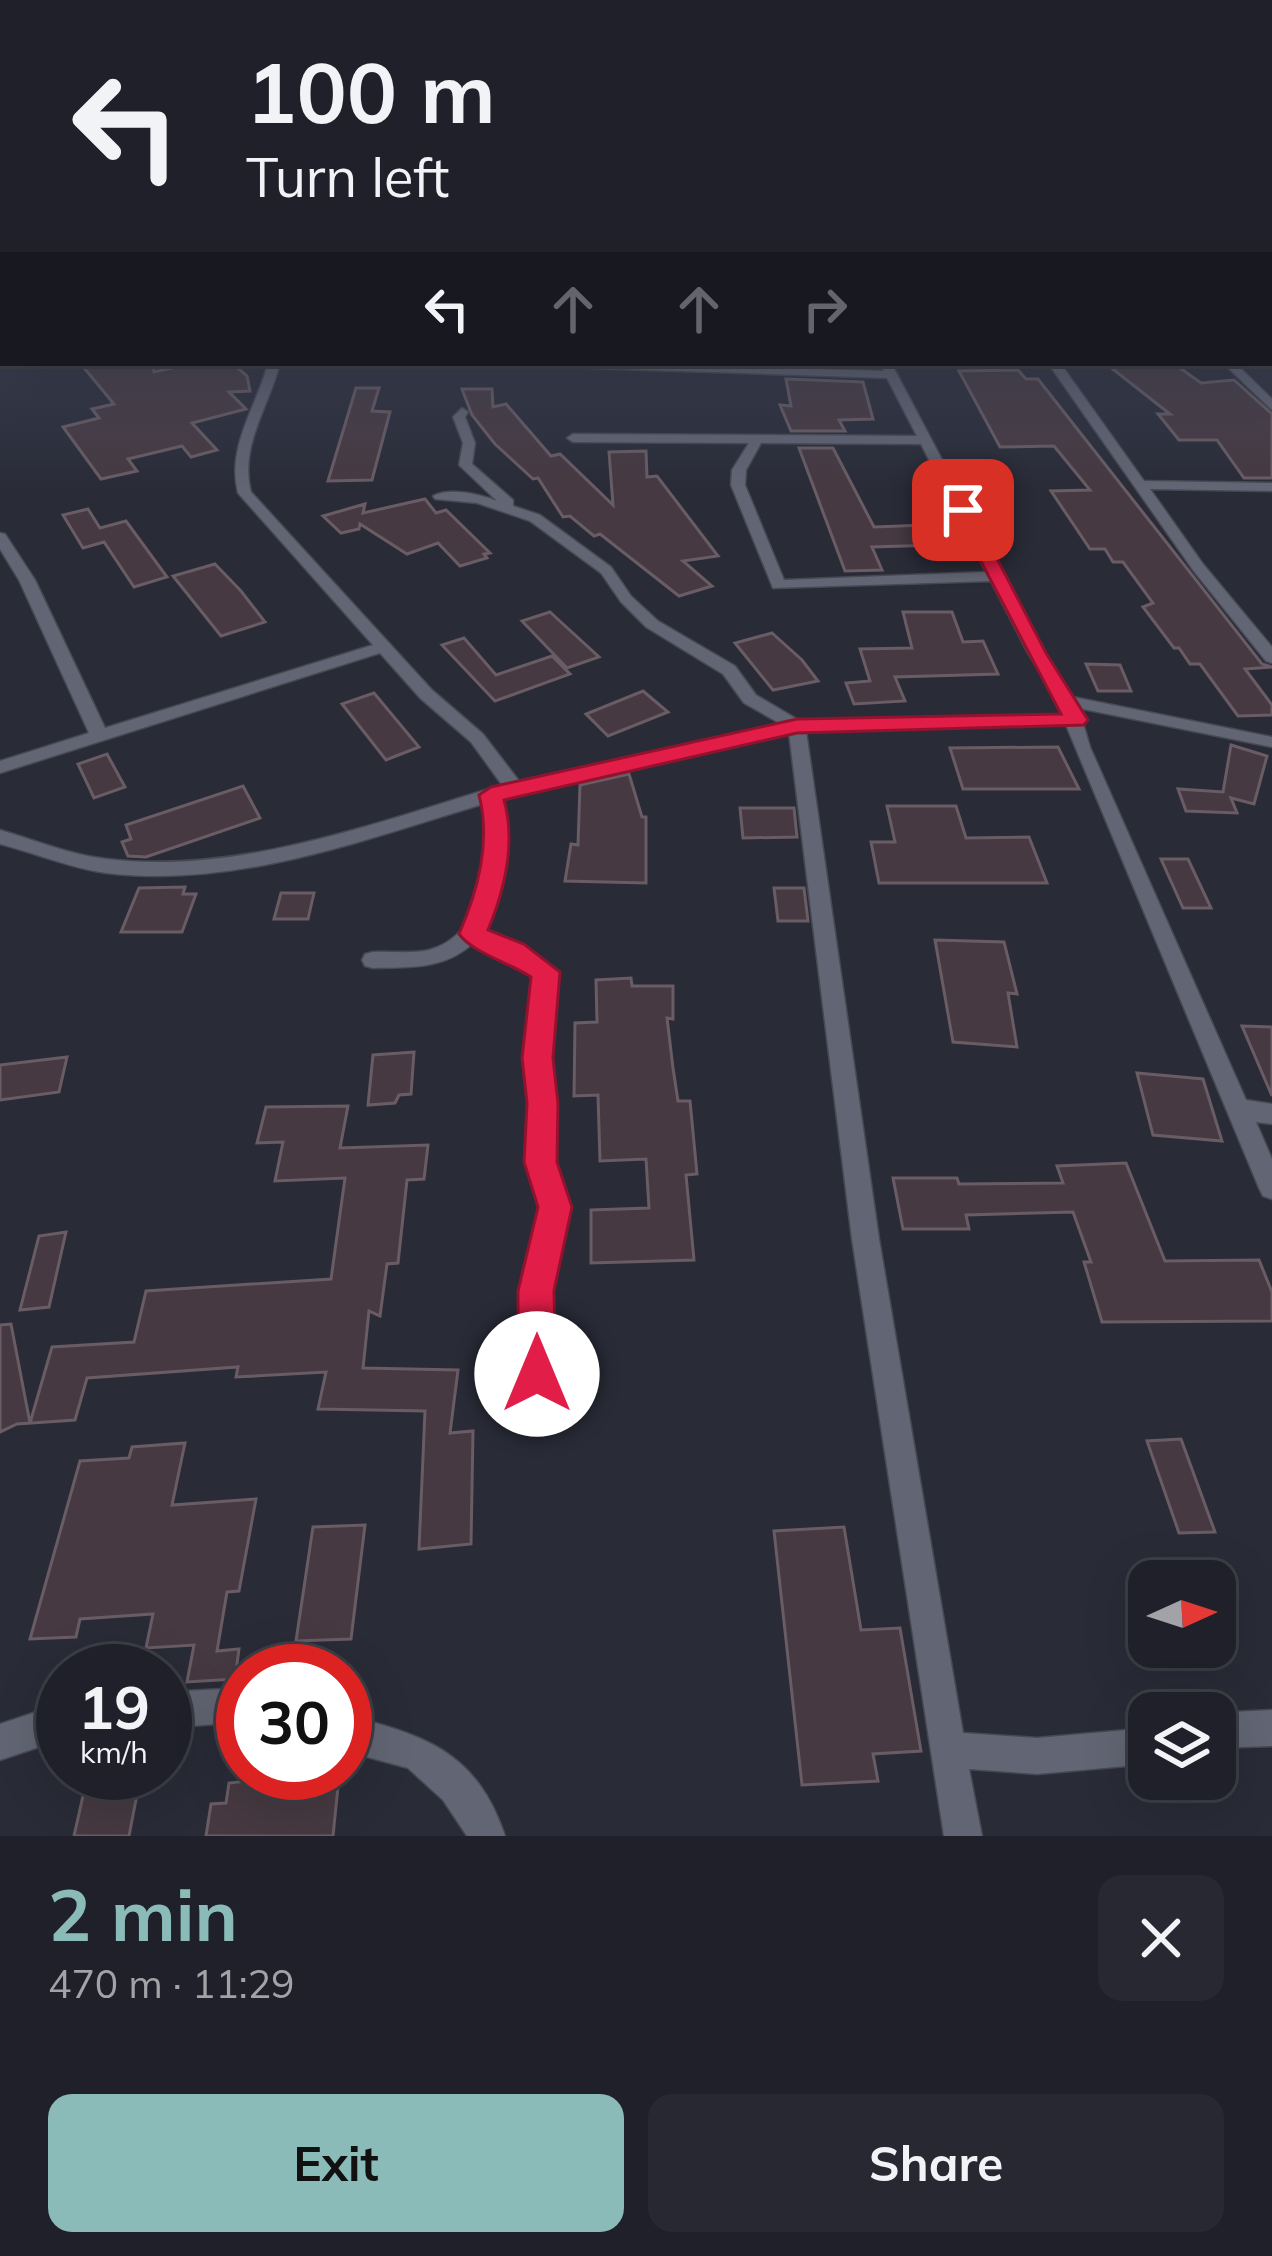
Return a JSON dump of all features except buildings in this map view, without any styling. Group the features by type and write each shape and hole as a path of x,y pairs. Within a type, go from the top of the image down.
{"street":[{"path":"273,366 243,452 241,485 382,647 477,738 514,788"},
{"path":"694,366 888,369 1036,653 1076,720 1081,747 1272,1188"},
{"path":"1056,366 1240,623 1272,658"},
{"path":"1232,366 1272,406"},
{"path":"462,412 459,417 469,443 465,465 517,511"},
{"path":"573,437 928,440"},
{"path":"756,441 739,470 738,485 778,585 998,576"},
{"path":"1141,485 1272,488"},
{"path":"440,496 479,499 535,518 606,570 652,624 729,670 750,700 797,726"},
{"path":"0,537 26,580 98,734"},
{"path":"0,766 382,647"},
{"path":"1066,701 1272,742"},
{"path":"0,837 112,867 204,866 385,826 514,788 797,726 1076,720"},
{"path":"797,726 834,1041 876,1328 963,1836"},
{"path":"373,960 438,956 472,934 484,907 500,829 491,795"},
{"path":"472,934 546,972 537,1058 543,1103 540,1162 555,1207 536,1291 537,1374"},
{"path":"1238,1108 1272,1114"},
{"path":"1236,1729 1272,1728"},
{"path":"0,1742 36,1730"},
{"path":"372,1740 414,1750 448,1779 484,1822 486,1836"},
{"path":"948,1750 1037,1756 1128,1747"}],"route":[{"path":"537,1374 536,1291 555,1207 540,1162 543,1103 537,1058 546,972 472,934 484,907 500,829 491,795 797,726 1076,720 963,510"}]}
